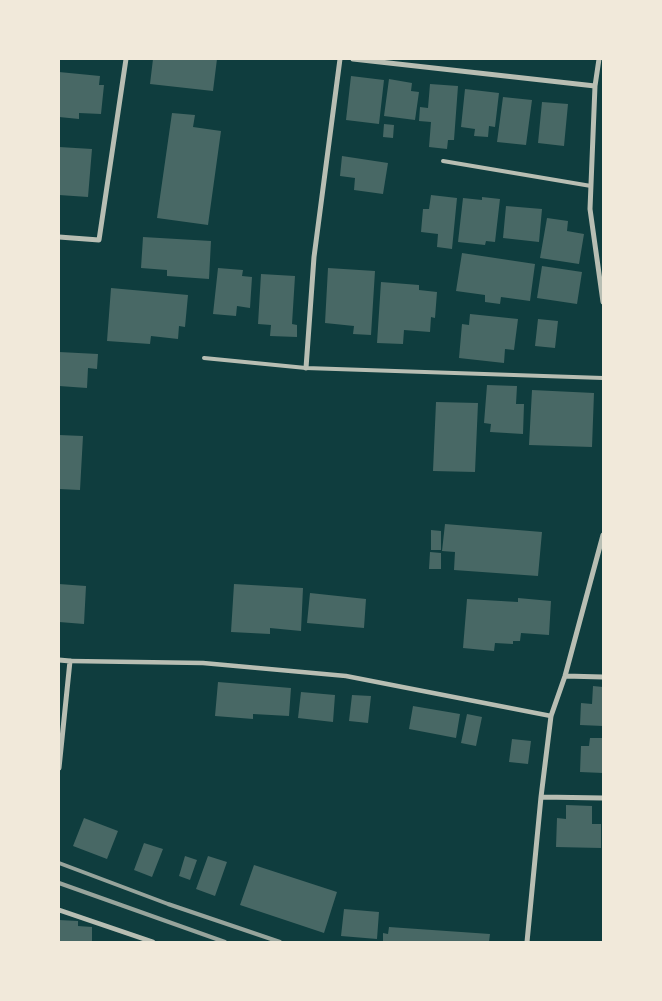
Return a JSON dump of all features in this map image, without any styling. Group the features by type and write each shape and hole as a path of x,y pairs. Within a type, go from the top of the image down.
{"street":[{"path":"59,237 99,240 126,59"},
{"path":"306,368 314,257 340,59"},
{"path":"353,59 595,86"},
{"path":"599,59 595,86 590,209 603,302"},
{"path":"527,942 551,716 565,676 603,535"},
{"path":"59,660 203,663 346,676 551,716"},
{"path":"59,768 70,661"},
{"path":"565,676 603,677"},
{"path":"541,797 603,798"},
{"path":"59,910 153,942"}],"lane":[{"path":"443,161 591,186"},
{"path":"204,358 306,368 603,378"}],"building":[{"path":"153,59 217,59 213,91 150,84"},
{"path":"59,72 100,76 99,85 104,85 101,114 79,113 79,119 59,117"},
{"path":"351,76 384,80 379,124 346,120"},
{"path":"389,79 412,83 411,91 419,92 415,120 384,116"},
{"path":"430,84 458,86 454,140 448,140 447,149 429,147 431,122 419,121 420,107 428,108"},
{"path":"465,89 499,93 495,127 489,126 488,137 474,136 475,129 461,127"},
{"path":"503,97 532,100 526,145 497,142"},
{"path":"542,102 568,104 564,146 538,143"},
{"path":"172,113 195,115 193,127 221,131 208,225 157,218"},
{"path":"384,124 394,125 393,138 383,137"},
{"path":"59,147 92,149 88,197 59,195"},
{"path":"342,156 388,163 383,194 354,190 355,178 340,176"},
{"path":"431,195 457,198 452,249 437,247 438,234 421,232 423,209 429,209"},
{"path":"482,197 500,199 495,242 486,241 485,245 458,242 463,198 482,200"},
{"path":"506,206 542,209 539,242 503,238"},
{"path":"547,218 568,221 567,231 584,234 579,264 540,258"},
{"path":"143,237 211,241 209,279 167,276 167,270 141,268"},
{"path":"462,253 535,264 530,301 501,297 500,304 485,302 485,295 456,291"},
{"path":"542,266 582,272 577,304 537,298"},
{"path":"218,268 243,270 242,276 252,277 250,308 237,306 236,316 213,314"},
{"path":"328,268 375,271 371,335 353,334 354,326 325,323"},
{"path":"261,274 295,276 292,324 297,325 297,337 270,336 271,325 258,324"},
{"path":"381,282 419,285 419,290 437,292 435,318 431,317 430,332 404,330 403,344 377,343"},
{"path":"111,288 188,295 185,327 179,326 178,339 151,336 150,344 107,341"},
{"path":"470,314 518,319 514,350 505,349 504,363 459,358 462,324 469,325"},
{"path":"538,319 558,321 555,348 535,346"},
{"path":"59,352 98,354 97,369 88,368 87,388 59,386"},
{"path":"487,385 517,386 516,404 524,404 523,434 490,432 491,424 484,423"},
{"path":"532,390 594,393 592,447 529,445"},
{"path":"436,402 478,403 475,472 433,471"},
{"path":"59,435 83,436 80,490 59,489"},
{"path":"445,524 542,532 538,576 454,570 455,552 442,551"},
{"path":"431,530 441,531 441,550 431,550"},
{"path":"430,552 441,553 441,569 429,569"},
{"path":"59,584 86,586 84,624 59,622"},
{"path":"234,584 303,588 301,631 270,628 270,634 231,632"},
{"path":"310,593 366,599 364,628 307,623"},
{"path":"518,598 551,601 549,635 521,633 520,641 513,641 513,644 495,643 494,651 463,648 467,599 518,602"},
{"path":"218,682 291,688 289,716 253,714 253,719 215,716"},
{"path":"593,686 603,687 603,726 580,725 581,703 592,704"},
{"path":"301,692 335,695 333,722 298,718"},
{"path":"352,695 371,696 368,723 349,721"},
{"path":"413,706 460,714 456,738 409,729"},
{"path":"467,714 482,717 476,746 461,743"},
{"path":"590,738 603,738 603,773 580,772 581,746 589,746"},
{"path":"512,739 531,741 528,764 509,762"},
{"path":"566,805 592,806 592,824 601,824 601,848 556,847 557,818 566,819"},
{"path":"84,818 118,831 107,859 73,846"},
{"path":"144,843 163,849 152,877 134,870"},
{"path":"185,856 197,860 190,880 179,876"},
{"path":"208,856 227,862 215,896 196,889"},
{"path":"254,865 337,892 324,933 240,905"},
{"path":"344,909 379,912 377,939 341,936"},
{"path":"59,920 78,921 78,926 92,927 92,942 59,942"},
{"path":"389,927 490,934 489,942 383,942 383,933 388,934"}],"railway":[{"path":"59,863 168,904 280,942"},
{"path":"59,883 225,942"}]}
